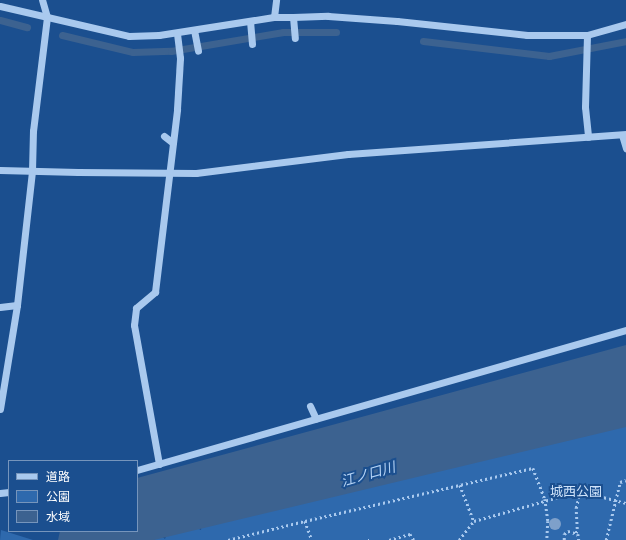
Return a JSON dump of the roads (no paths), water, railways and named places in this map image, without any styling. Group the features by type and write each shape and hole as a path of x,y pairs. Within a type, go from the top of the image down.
{"street":[{"path":"0,409 17,305 32,171 33,131 47,18 42,0"},
{"path":"274,17 276,0"},
{"path":"0,6 129,36 177,33 274,17 328,16 397,21 527,35 587,35 626,24"},
{"path":"293,17 294,38"},
{"path":"250,21 252,44"},
{"path":"194,30 198,51"},
{"path":"159,464 134,325 136,308 155,292 173,142 175,84 180,58 177,33"},
{"path":"587,35 585,107 588,137"},
{"path":"0,170 196,173 348,154 624,135 626,148"},
{"path":"164,136 173,142"},
{"path":"0,307 17,305"},
{"path":"138,470 626,330"},
{"path":"310,406 316,419"}],"water":[{"name":"江ノ口川","path":"626,345 626,427 154,540 58,540 60,532 138,532 138,478"}],"waterway":[{"path":"0,20 27,27"},
{"path":"62,35 133,52 171,51 283,32 336,32"},
{"path":"423,41 549,56 626,41"}],"park label":[{"name":"城西公園","path":"576,491"}]}
